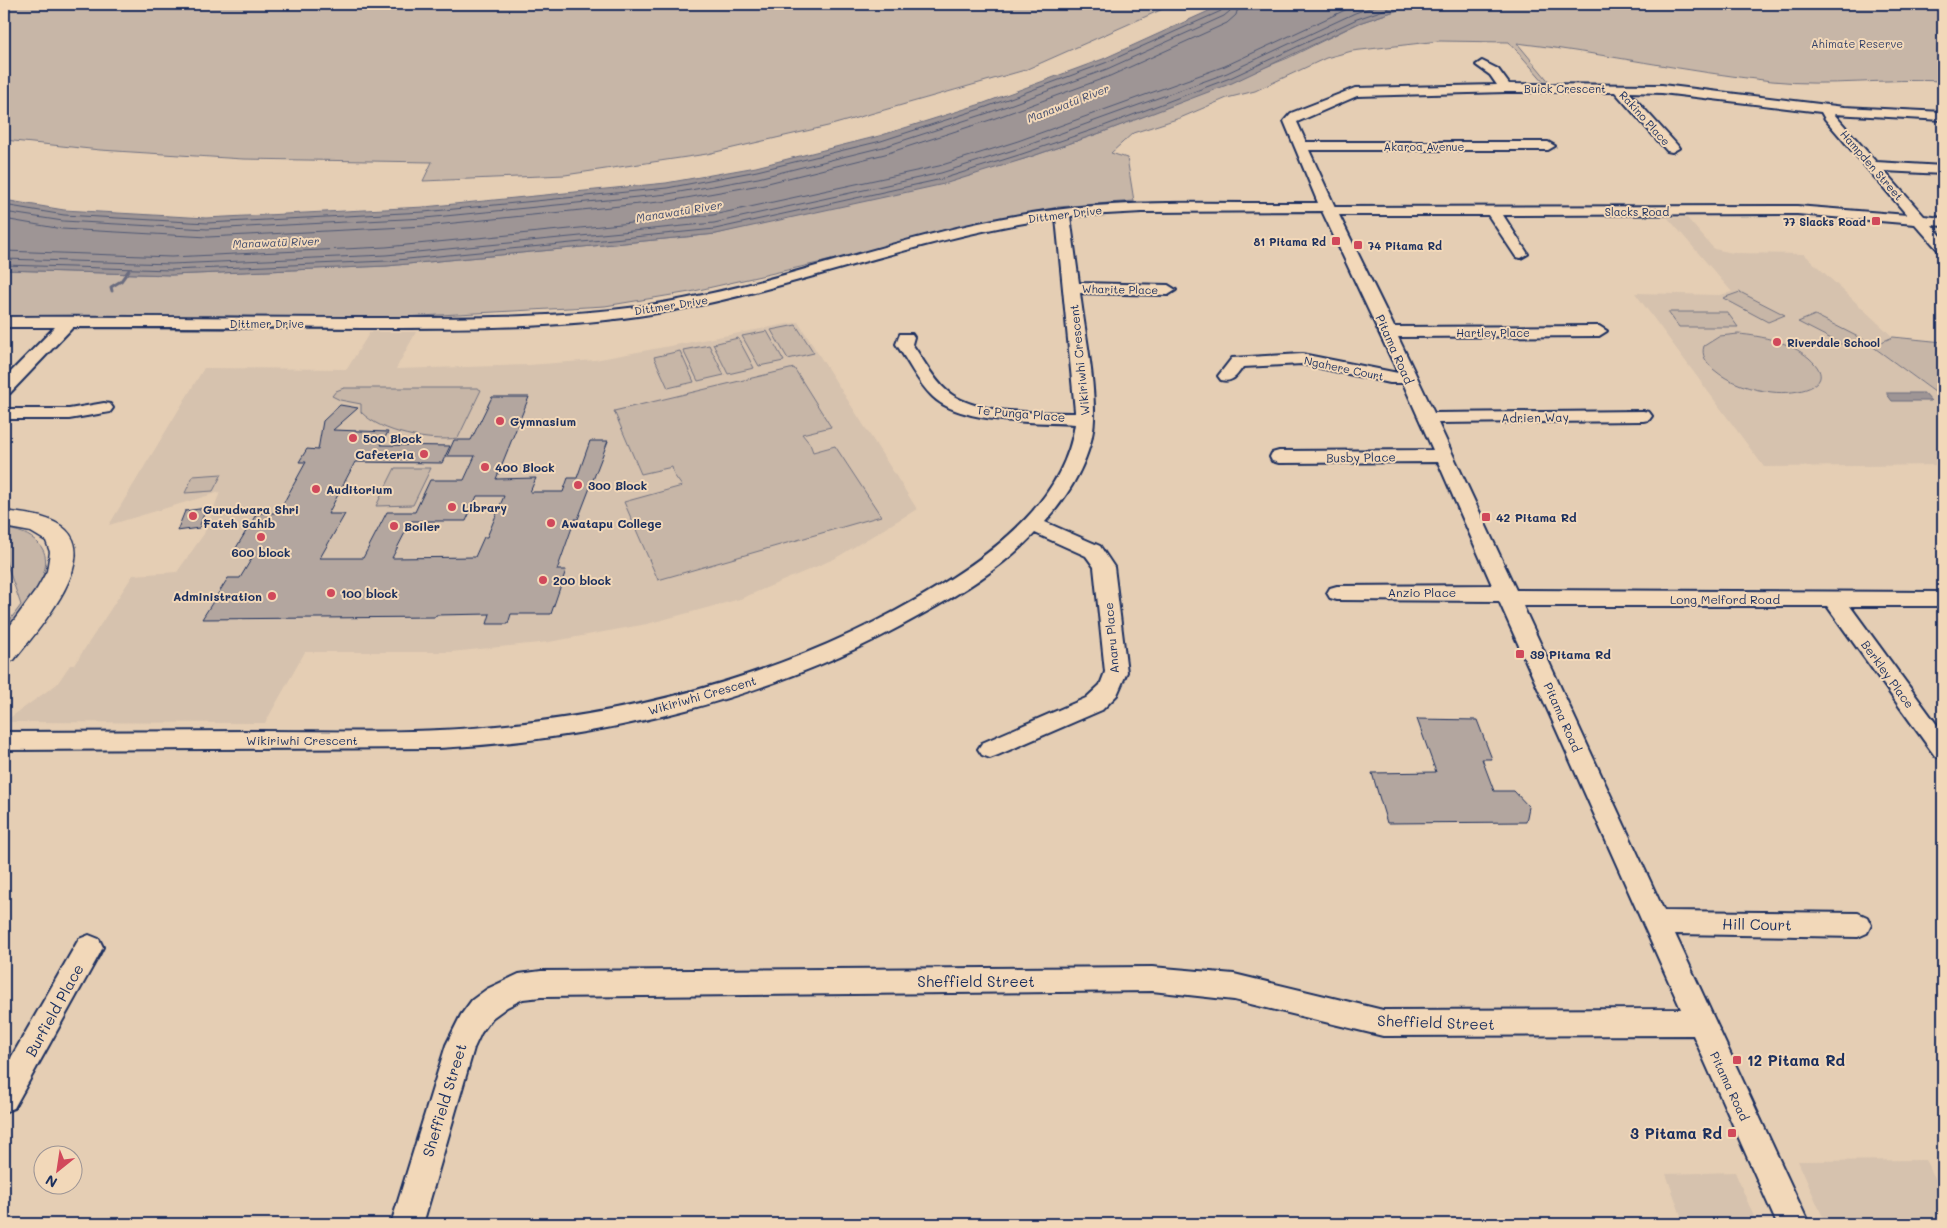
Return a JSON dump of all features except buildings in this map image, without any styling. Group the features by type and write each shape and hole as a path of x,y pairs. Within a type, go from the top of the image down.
{"main road":[{"path":"4,519 34,523 49,530 58,539 64,560 61,574 53,588 4,653"}],"street":[{"path":"1482,65 1494,72 1506,88"},
{"name":"Buick Crescent","path":"1329,209 1290,124 1291,119 1351,92 1506,88 1672,90 1827,110 1943,116"},
{"name":"Rakino Place","path":"1618,88 1672,148"},
{"name":"Hampden Street","path":"1827,110 1829,116 1943,247"},
{"name":"Akaroa Avenue","path":"1300,146 1548,146"},
{"path":"1873,166 1943,170"},
{"name":"Dittmer Drive","path":"4,322 470,323 545,321 692,303 782,281 945,235 1009,221 1060,213 1131,208 1329,209"},
{"name":"Slacks Road","path":"1329,209 1493,211 1806,210 1943,222"},
{"name":"Pitama Road","path":"1329,209 1388,332 1793,1224"},
{"path":"1493,211 1521,254"},
{"name":"Wikiriwhi Crescent","path":"4,741 442,739 546,729 627,715 746,684 791,668 875,632 971,575 1017,539 1033,524 1059,491 1068,475 1080,444 1085,419 1072,288 1063,217 1060,213"},
{"name":"Wharite Place","path":"1072,288 1168,290"},
{"path":"4,389 68,323"},
{"name":"Hartley Place","path":"1388,332 1599,331"},
{"name":"Te Punga Place","path":"906,337 904,344 941,395 955,403 972,410 991,413 1085,419"},
{"name":"Ngahere Court","path":"1227,376 1238,362 1302,359 1390,378 1408,378"},
{"path":"4,414 68,414 104,408"},
{"name":"Adrien Way","path":"1426,418 1643,416"},
{"name":"Busby Place","path":"1279,457 1444,456"},
{"name":"Anaru Place","path":"990,749 1094,704 1108,689 1116,672 1104,567 1093,551 1033,524"},
{"name":"Anzio Place","path":"1337,593 1493,592 1508,596"},
{"name":"Long Melford Road","path":"1508,596 1522,599 1943,599"},
{"name":"Berkley Place","path":"1833,599 1943,750"},
{"name":"Hill Court","path":"1657,922 1858,925"},
{"name":"Burfield Place","path":"4,1098 89,947"},
{"name":"Sheffield Street","path":"407,1224 460,1045 482,1010 497,998 519,987 560,984 1152,979 1234,987 1383,1023 1701,1022"}],"shaded area":[{"name":"Riverdale School","path":"1668,218 1687,218 1714,249 1733,253 1804,254 1893,337 1872,346 1943,398 1943,465 1764,467 1635,293 1719,295 1732,292"},
{"name":"Awatapu College","path":"798,322 917,509 834,559 740,599 647,624 549,642 451,652 305,652 265,723 4,722 57,684 70,665 74,665 133,575 177,572 204,534 220,492 109,525 204,368 347,369 370,332 416,332 396,369 529,365 595,360"},
{"path":"1925,1160 1943,1192 1943,1224 1826,1224 1798,1161"},
{"path":"1735,1172 1757,1224 1684,1224 1666,1174"}],"green space":[{"path":"4,4 1174,4 1025,70 828,126 707,154 565,175 423,181 432,162 243,159 100,150 4,140"},
{"name":"Ahimate Reserve","path":"1416,4 1943,4 1943,81 1794,83 1708,73 1517,43 1551,84 1546,84 1509,42 1439,41 1352,51 1326,58 1255,91 1227,98 1180,118 1133,133 1111,153 1127,158 1134,201 1058,207 947,229 849,256 690,292 605,306 403,317 4,318 4,270 171,275 387,266 716,234 1024,159 1103,132 1288,58 1359,23"},
{"path":"1740,292 1785,315 1768,322 1723,298"},
{"path":"1668,312 1727,312 1738,327 1679,327"},
{"path":"1815,315 1864,340 1847,347 1798,322"},
{"path":"796,325 814,353 788,359 771,330"},
{"path":"767,331 784,361 759,366 742,336"},
{"path":"1738,334 1776,341 1802,352 1818,368 1820,376 1818,382 1802,390 1781,393 1749,388 1719,374 1706,361 1703,352 1704,346 1720,336"},
{"path":"1893,337 1943,342 1943,398 1872,346"},
{"path":"738,338 754,368 728,374 713,344"},
{"path":"709,345 724,375 698,381 683,350"},
{"path":"680,351 694,382 668,388 654,357"},
{"path":"794,368 831,427 802,434 810,444 813,452 835,446 881,516 658,580 624,502 682,486 674,475 672,467 641,474 614,411"},
{"path":"344,388 477,388 481,390 458,438 434,439 393,431 361,412 361,404 340,400 332,396 336,391"},
{"path":"395,468 431,468 413,505 376,506"},
{"path":"222,474 213,491 185,493 193,476"},
{"path":"4,529 23,533 39,544 45,554 45,566 36,590 4,632 4,628 21,605 4,556"}],"water":[{"name":"Manawatū River","path":"1224,4 1416,4 1359,23 1232,83 1103,132 1024,159 944,184 716,234 387,266 171,275 4,270 4,200 64,210 206,218 424,207 666,183 756,167 879,136 984,103 1103,59"},
{"path":"1886,393 1924,393 1931,401 1892,401"}],"waterway":[{"path":"112,291 111,287 121,281 129,270"}],"place":[{"name":"77 Slacks Road","path":"1876,221"},
{"name":"81 Pitama Rd","path":"1336,241"},
{"name":"74 Pitama Rd","path":"1358,245"},
{"name":"Riverdale School","path":"1777,342"},
{"name":"Gymnasium","path":"500,421"},
{"name":"500 Block","path":"353,438"},
{"name":"Cafeteria","path":"424,454"},
{"name":"400 Block","path":"485,467"},
{"name":"300 Block","path":"578,485"},
{"name":"Auditorium","path":"316,489"},
{"name":"Library","path":"452,507"},
{"name":"Gurudwara Shri Fateh Sahib","path":"193,516"},
{"name":"42 Pitama Rd","path":"1486,517"},
{"name":"Awatapu College","path":"551,523"},
{"name":"Boiler","path":"394,526"},
{"name":"600 block","path":"261,537"},
{"name":"200 block","path":"543,580"},
{"name":"100 block","path":"331,593"},
{"name":"Administration","path":"272,596"},
{"name":"39 Pitama Rd","path":"1520,654"},
{"name":"12 Pitama Rd","path":"1737,1060"},
{"name":"3 Pitama Rd","path":"1732,1133"}]}
